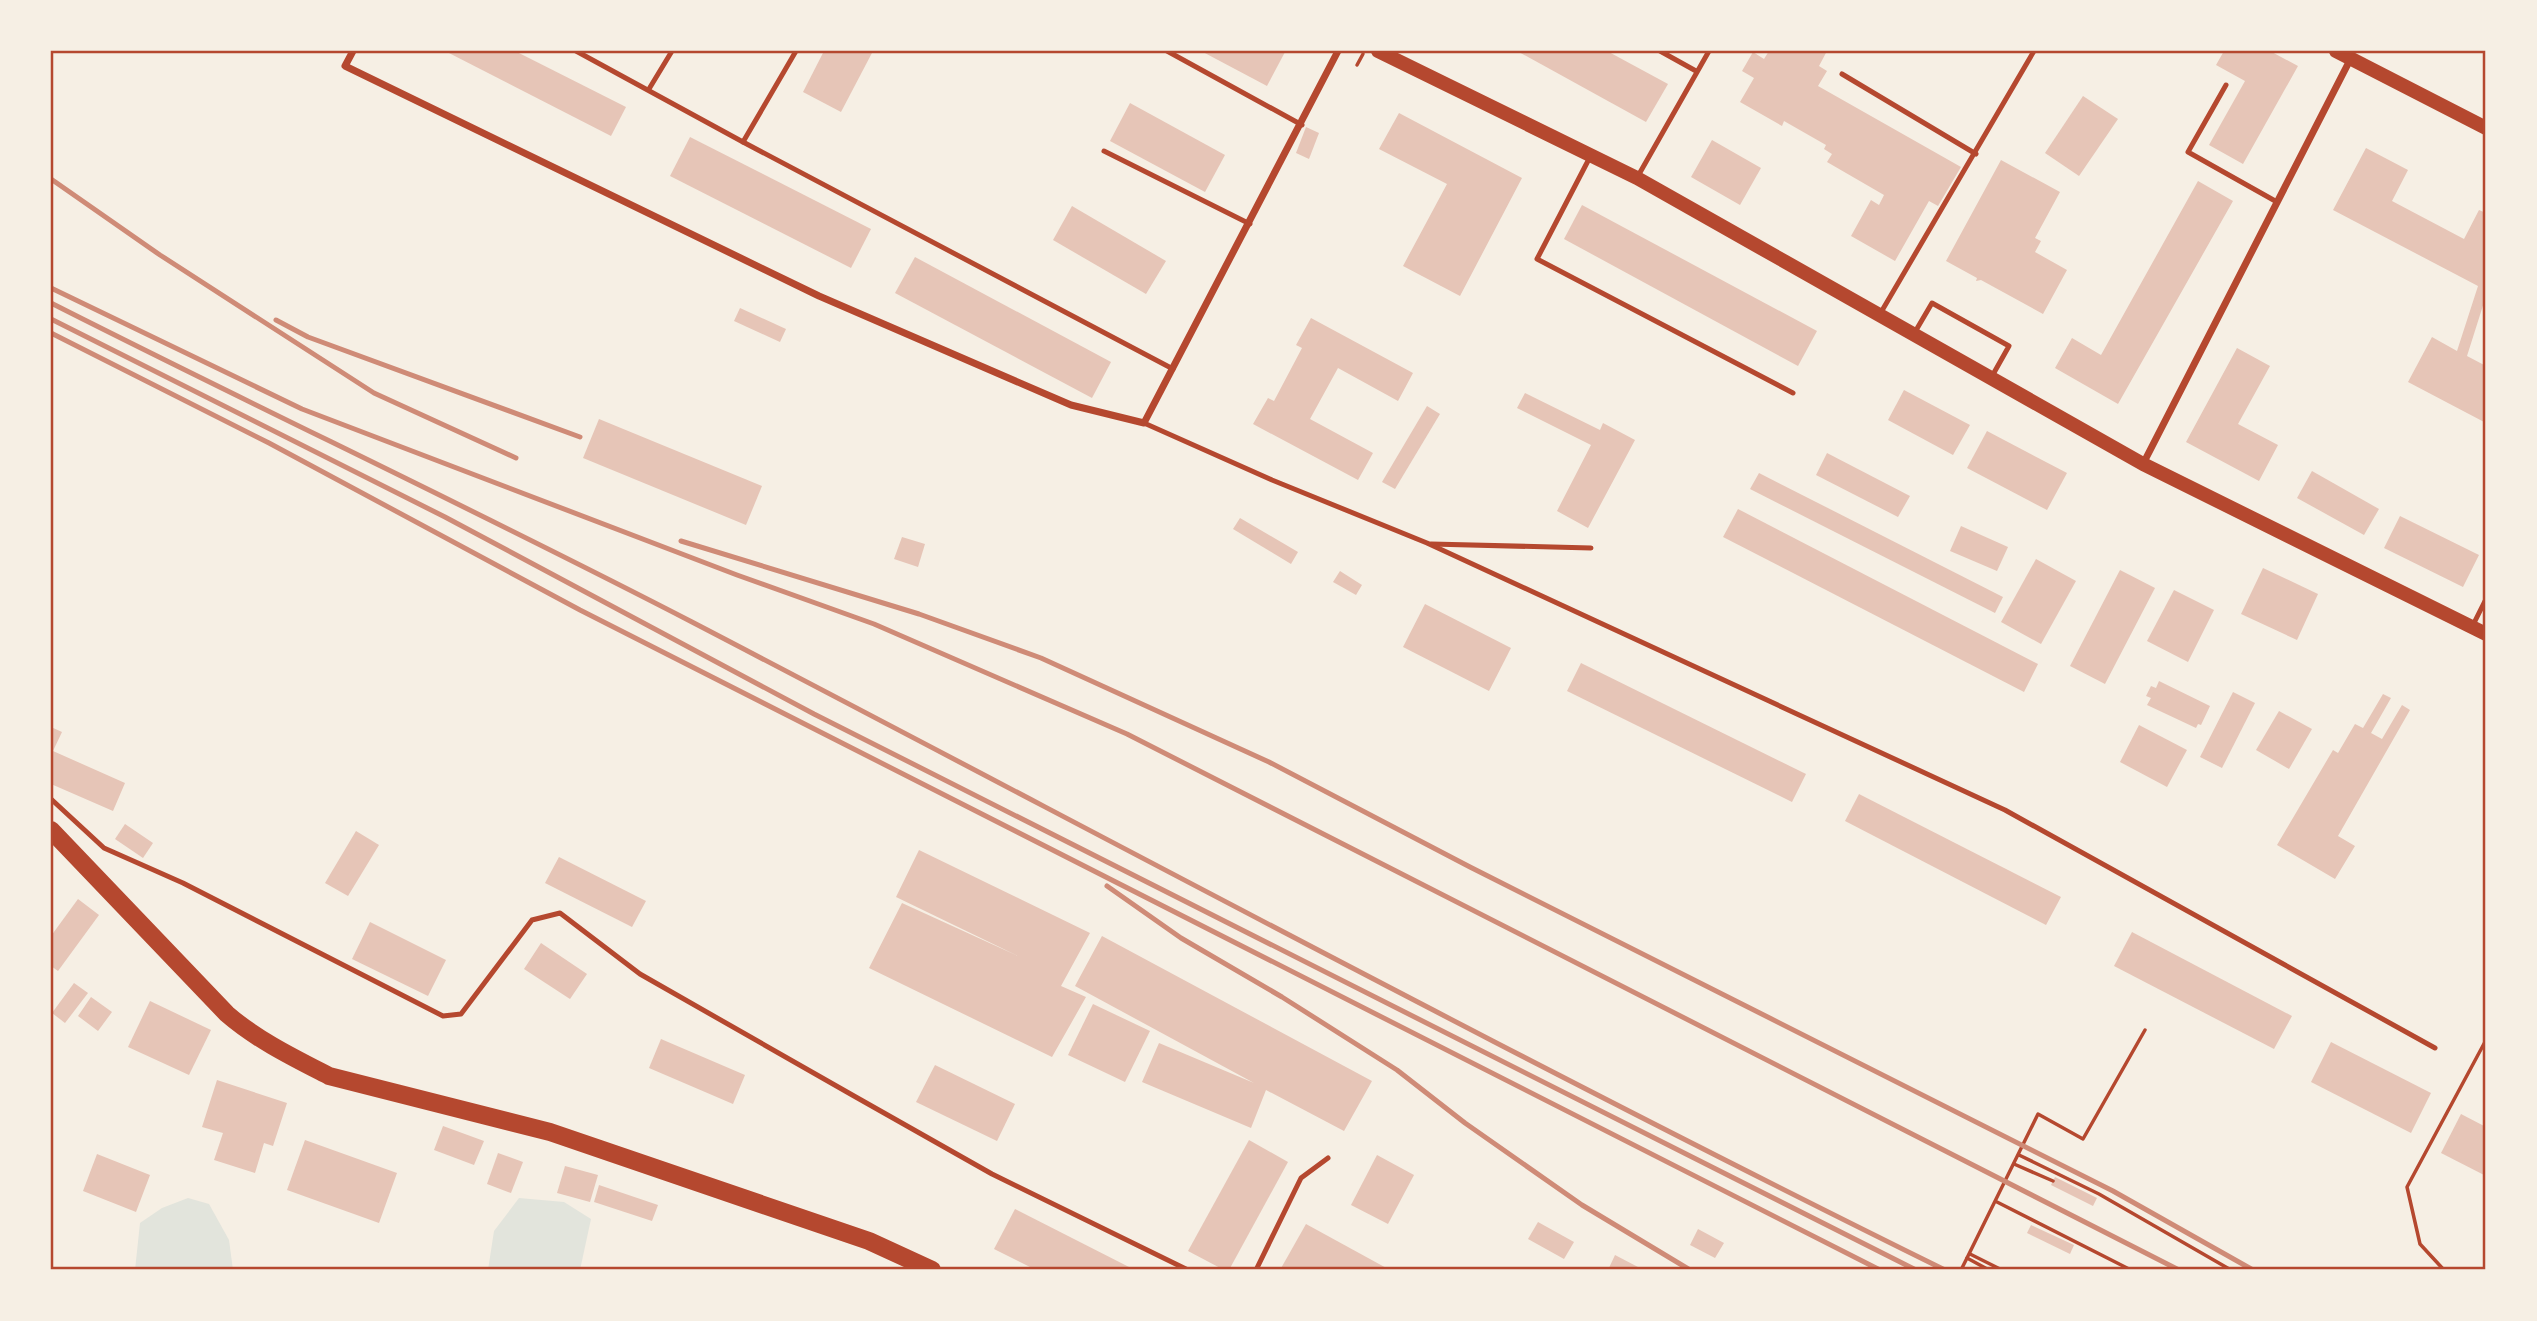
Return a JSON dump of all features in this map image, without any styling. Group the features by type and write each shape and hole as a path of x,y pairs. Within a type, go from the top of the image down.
{"main road":[{"path":"1378,51 1637,178 2143,464 2486,634"},
{"path":"2336,51 2486,128"},
{"path":"51,830 243,1028 329,1076 550,1132 869,1241 932,1270"}],"street":[{"path":"353,51 345,66 819,296 1071,405 1144,423 1302,125 1338,51"},
{"path":"2143,464 2351,58"}],"lane":[{"path":"576,51 1173,369"},
{"path":"649,89 670,51"},
{"path":"743,142 796,51"},
{"path":"1167,51 1302,125"},
{"path":"1660,51 1696,71"},
{"path":"1637,178 1709,51"},
{"path":"1879,316 2034,51"},
{"path":"1842,74 1976,154"},
{"path":"2225,85 2188,152 2277,202"},
{"path":"1104,151 1250,224"},
{"path":"1592,155 1537,259 1793,393"},
{"path":"1913,335 1932,303 2009,346 1991,379"},
{"path":"1144,423 1427,544 2005,810 2435,1048"},
{"path":"1427,544 1591,548"},
{"path":"2472,627 2486,599"},
{"path":"51,799 104,848 183,883 443,1016 461,1014 532,920 560,913 640,974 854,1096 992,1174 1188,1270"},
{"path":"1256,1270 1301,1178 1328,1158"}],"path":[{"path":"1961,1270 1997,1202 2038,1114 2082,1139 2145,1030"},
{"path":"2444,1270 2420,1244 2407,1187 2486,1040"},
{"path":"2019,1154 2099,1195 2231,1270"},
{"path":"2014,1164 2053,1181"},
{"path":"1997,1202 2131,1270"},
{"path":"1968,1256 1989,1270"},
{"path":"1968,1256 2002,1270"}],"shaded area":[{"path":"188,1198 209,1204 229,1240 233,1270 135,1270 140,1223 162,1208"},
{"path":"519,1198 564,1202 591,1219 580,1270 488,1270 494,1231"}],"building":[{"path":"445,51 515,51 626,107 611,136"},
{"path":"824,51 873,51 841,112 803,92"},
{"path":"1201,51 1283,51 1285,52 1267,86"},
{"path":"1517,51 1607,51 1668,84 1646,122"},
{"path":"1769,51 1827,51 1819,66 1827,71 1818,86 1961,167 1938,206 1929,201 1895,261 1851,236 1871,200 1879,205 1884,195 1827,162 1832,154 1824,149 1826,145 1784,121 1782,126 1740,102 1754,78 1742,71 1753,52 1764,59"},
{"path":"2224,51 2270,51 2298,66 2243,164 2209,145 2245,81 2216,65"},
{"path":"2083,96 2118,119 2079,176 2045,153"},
{"path":"1130,103 1225,155 1205,192 1110,141"},
{"path":"1399,113 1522,178 1460,296 1403,266 1447,184 1379,149"},
{"path":"1306,127 1319,133 1309,159 1296,153"},
{"path":"690,137 871,229 851,268 670,176"},
{"path":"1712,140 1761,168 1740,205 1691,177"},
{"path":"2366,148 2408,170 2392,201 2464,239 2479,210 2486,213 2486,296 2467,356 2486,366 2486,423 2408,382 2432,337 2457,351 2478,286 2333,210"},
{"path":"2001,160 2060,192 2035,238 2041,241 2035,252 2067,270 2043,314 1981,280 1976,281 1977,278 1946,261"},
{"path":"2198,181 2233,201 2118,404 2055,368 2072,338 2101,355"},
{"path":"1582,205 1817,331 1798,366 1564,239"},
{"path":"1072,206 1166,261 1146,294 1053,240"},
{"path":"915,257 1111,362 1092,398 895,293"},
{"path":"740,308 786,329 780,342 734,321"},
{"path":"1311,318 1413,373 1398,401 1338,368 1310,419 1373,453 1358,480 1253,424 1268,398 1274,401 1302,348 1296,345"},
{"path":"2237,348 2270,366 2238,424 2278,445 2259,481 2186,442"},
{"path":"1904,390 1970,425 1953,455 1888,420"},
{"path":"1525,393 1600,430 1603,423 1635,440 1588,528 1557,511 1591,445 1517,408"},
{"path":"1427,406 1440,414 1395,489 1382,482"},
{"path":"599,419 762,486 746,525 583,458"},
{"path":"1987,431 2067,473 2047,510 1967,468"},
{"path":"1827,453 1910,496 1898,517 1816,475"},
{"path":"2312,471 2379,509 2364,535 2297,498"},
{"path":"1759,473 2003,597 1995,613 1750,489"},
{"path":"1738,509 2038,664 2024,692 1723,537"},
{"path":"2400,516 2479,555 2463,587 2384,548"},
{"path":"1240,518 1298,552 1291,564 1233,529"},
{"path":"1961,526 2008,547 1997,571 1950,551"},
{"path":"902,537 925,544 918,567 894,559"},
{"path":"2036,559 2076,581 2041,644 2001,622"},
{"path":"2263,568 2318,594 2297,640 2241,614"},
{"path":"2120,570 2155,588 2105,684 2070,666"},
{"path":"1340,571 1362,585 1356,595 1333,582"},
{"path":"2174,590 2214,610 2188,662 2147,641"},
{"path":"1425,604 1511,648 1489,691 1403,647"},
{"path":"1581,663 1806,774 1792,802 1567,691"},
{"path":"2159,681 2210,706 2201,725 2198,724 2196,728 2147,705 2151,698 2146,696 2151,686 2156,688"},
{"path":"2233,692 2255,703 2222,768 2200,757"},
{"path":"2383,694 2391,698 2371,733 2382,739 2402,705 2410,710 2338,836 2355,846 2335,879 2277,845 2333,750 2338,753 2355,724 2363,728"},
{"path":"2279,711 2312,729 2289,769 2256,750"},
{"path":"2139,725 2187,750 2167,787 2120,762"},
{"path":"51,727 62,732 53,751 125,783 113,811 51,784"},
{"path":"1859,794 2061,897 2046,925 1845,821"},
{"path":"125,824 153,843 143,858 115,839"},
{"path":"356,831 379,845 348,896 325,883"},
{"path":"919,850 1090,933 1061,986 1086,997 1052,1057 869,968 902,903 1018,956 896,897"},
{"path":"559,857 646,901 632,927 545,883"},
{"path":"78,899 99,915 58,971 51,966 51,936"},
{"path":"370,922 446,960 428,996 352,959"},
{"path":"2132,932 2292,1016 2274,1049 2114,966"},
{"path":"1102,936 1372,1081 1344,1131 1266,1090 1251,1128 1142,1082 1159,1043 1254,1083 1075,986"},
{"path":"541,943 587,974 570,999 524,969"},
{"path":"74,983 88,993 65,1023 52,1013"},
{"path":"91,997 112,1012 98,1031 78,1016"},
{"path":"150,1001 211,1030 189,1075 128,1047"},
{"path":"1093,1004 1150,1031 1125,1082 1068,1055"},
{"path":"661,1039 745,1075 733,1104 649,1068"},
{"path":"2331,1042 2431,1093 2411,1133 2311,1082"},
{"path":"935,1065 1015,1104 997,1141 916,1102"},
{"path":"217,1080 287,1103 273,1146 264,1143 255,1173 214,1160 223,1133 202,1127"},
{"path":"2461,1114 2486,1127 2486,1176 2441,1153"},
{"path":"443,1126 484,1141 474,1165 434,1150"},
{"path":"305,1140 397,1173 379,1223 287,1190"},
{"path":"1249,1140 1288,1162 1229,1270 1224,1270 1188,1251"},
{"path":"498,1153 523,1162 511,1193 487,1184"},
{"path":"97,1154 150,1175 136,1212 83,1191"},
{"path":"1377,1155 1414,1175 1388,1224 1351,1205"},
{"path":"565,1166 598,1175 590,1202 557,1193"},
{"path":"2055,1177 2097,1198 2093,1206 2051,1185"},
{"path":"599,1185 658,1205 652,1221 594,1202"},
{"path":"1015,1209 1131,1268 1130,1270 1036,1270 994,1249"},
{"path":"1538,1222 1574,1242 1564,1259 1528,1239"},
{"path":"1306,1224 1390,1270 1280,1270"},
{"path":"2031,1225 2074,1245 2070,1254 2027,1233"},
{"path":"1698,1229 1724,1243 1715,1258 1690,1245"},
{"path":"1615,1255 1638,1267 1637,1270 1608,1270"}],"railway":[{"path":"51,179 160,255 374,393 516,458"},
{"path":"51,288 302,409 737,575 874,624 1127,734 2179,1270"},
{"path":"51,303 612,581 1473,1031 1945,1270"},
{"path":"51,319 445,517 814,714 1916,1270"},
{"path":"276,320 308,337 580,437"},
{"path":"51,333 269,443 580,610 1880,1270"},
{"path":"681,541 919,614 1041,658 1269,762 1470,867 2113,1191 2253,1270"},
{"path":"1107,886 1181,938 1282,997 1397,1070 1465,1123 1582,1205 1690,1270"}]}
